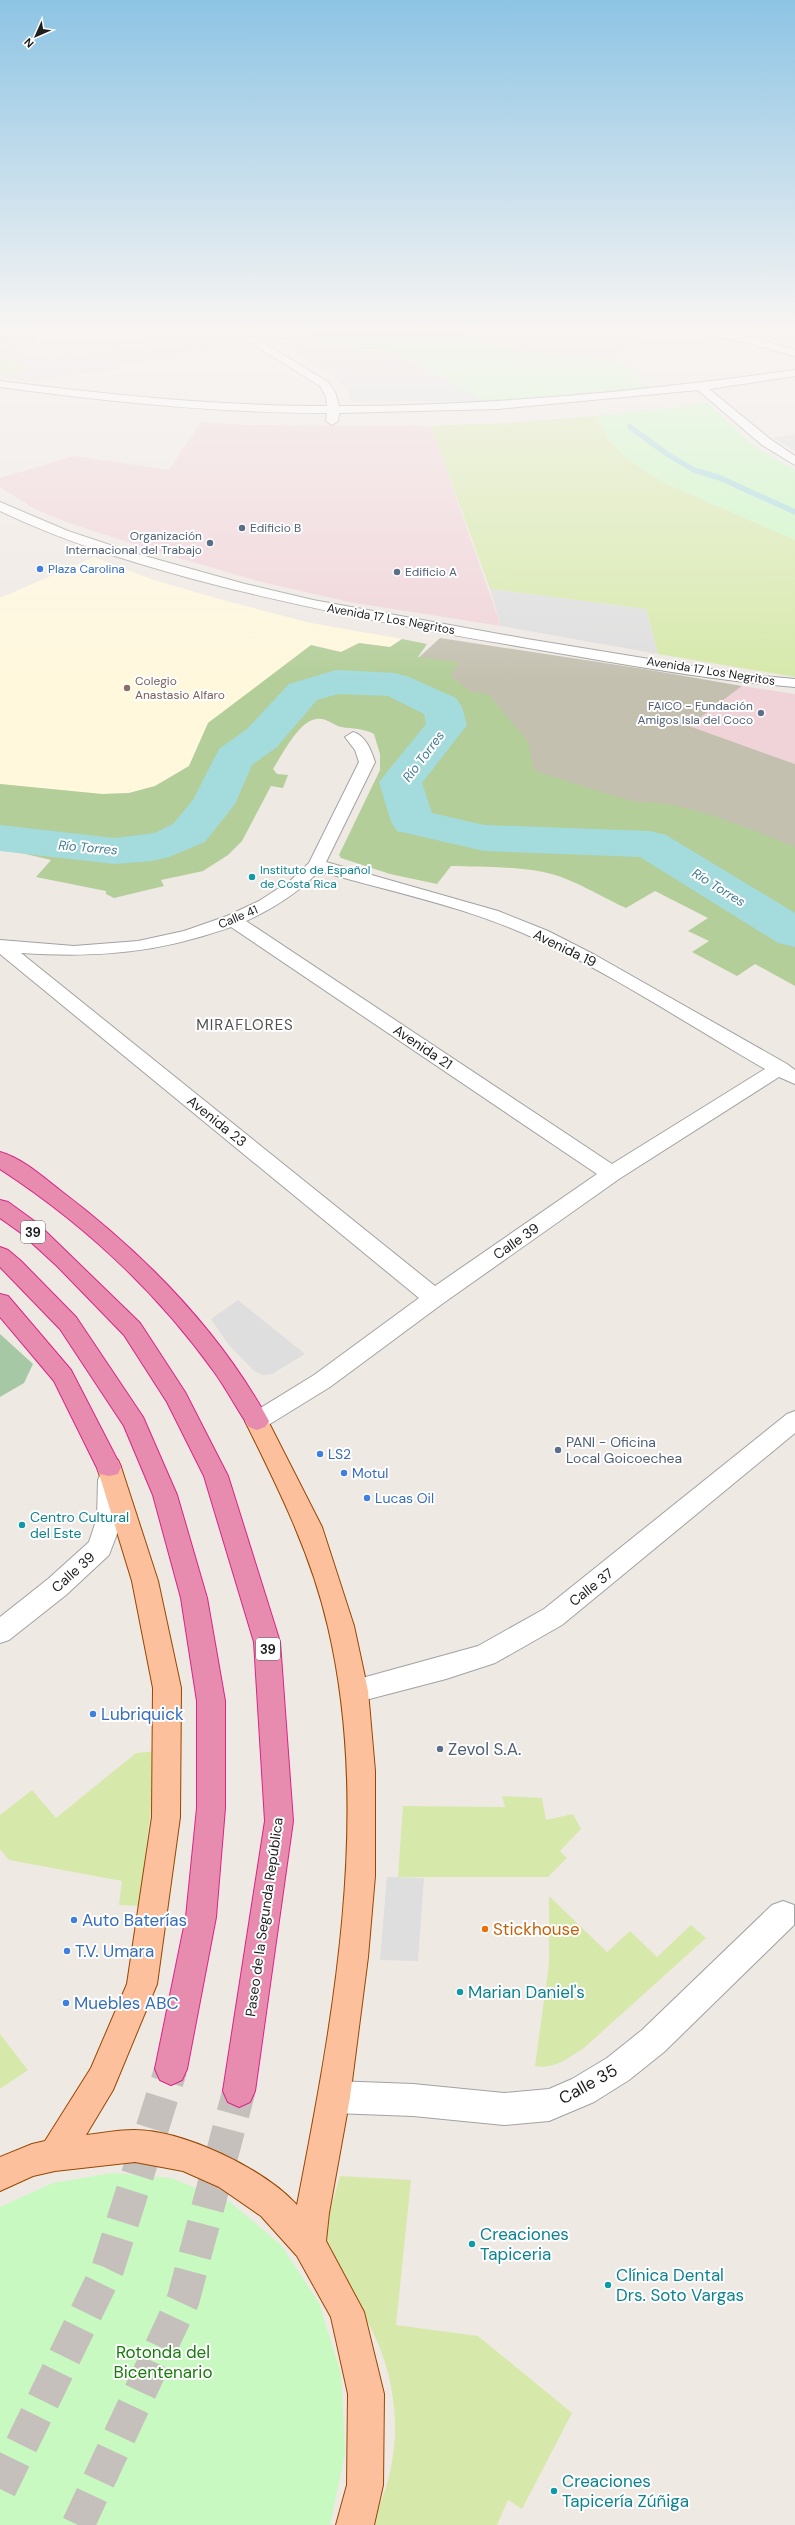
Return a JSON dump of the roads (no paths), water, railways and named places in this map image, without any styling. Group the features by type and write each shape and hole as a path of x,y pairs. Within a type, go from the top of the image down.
{"highway":[{"path":"0,1159 37,1183 98,1230 165,1296 223,1366 257,1421"},
{"name":"Paseo de la Segunda República","path":"0,1207 29,1228 65,1260 132,1329 177,1398 216,1476 267,1642 279,1821 239,2091"},
{"path":"0,1255 14,1266 68,1323 135,1423 165,1495 194,1598 211,1701 210,1808 201,1917 171,2069"},
{"path":"0,1302 64,1376 109,1467"}],"main road":[{"path":"257,1421 309,1527 341,1626 354,1690 361,1771 360,1876 353,1957 334,2097 312,2213 309,2244"},
{"path":"55,2155 84,2111 102,2079 142,1984 166,1817 167,1688 145,1581 109,1467"},
{"path":"0,2174 32,2160 55,2155 135,2146 184,2155 237,2179 273,2204 309,2244 347,2312 366,2394 365,2485 355,2525"}],"street":[{"path":"776,449 795,461"},
{"name":"Avenida 17 Los Negritos","path":"0,506 27,520 106,549 274,597 355,614 741,678 795,682"},
{"name":"Calle 41","path":"2,946 74,951 138,946 188,936 234,920 280,896 316,865 367,762 363,749 353,737"},
{"name":"Avenida 19","path":"316,865 463,906 542,935 590,959 788,1073"},
{"name":"Avenida 21","path":"234,920 612,1174"},
{"name":"Avenida 23","path":"2,946 434,1298"},
{"name":"Calle 39","path":"257,1421 282,1408 322,1381 434,1298 612,1174 788,1073"},
{"name":"Calle 37","path":"354,1690 446,1668 486,1655 547,1621 620,1564 795,1420"},
{"name":"Calle 39","path":"0,1632 57,1588 100,1548 110,1518 109,1467"},
{"name":"Calle 35","path":"334,2097 413,2100 504,2109 549,2105 583,2091 618,2069 653,2040 783,1915"}],"waterway":[{"path":"660,449 694,470 720,478 795,512"},
{"name":"Río Torres","path":"0,838 115,851 153,848 171,842 189,833 213,804 234,758 262,738 303,692 336,682 395,685 442,707 447,725 400,782 413,822 484,838 650,844 795,933"}],"tunnel":[{"path":"0,2489 108,2268 171,2069"},
{"path":"78,2525 183,2300 239,2091"}],"place":[{"name":"Edificio B","path":"242,528"},
{"name":"Organización Internacional del Trabajo","path":"210,543"},
{"name":"Plaza Carolina","path":"40,569"},
{"name":"Edificio A","path":"397,572"},
{"name":"Colegio Anastasio Alfaro","path":"127,688"},
{"name":"FAICO - Fundación Amigos Isla del Coco","path":"761,713"},
{"name":"Instituto de Español de Costa Rica","path":"252,877"},
{"name":"PANI - Oficina Local Goicoechea","path":"558,1450"},
{"name":"LS2","path":"320,1454"},
{"name":"Motul","path":"344,1473"},
{"name":"Lucas Oil","path":"367,1498"},
{"name":"Centro Cultural del Este","path":"22,1525"},
{"name":"Lubriquick","path":"93,1714"},
{"name":"Zevol S.A.","path":"440,1749"},
{"name":"Auto Baterías","path":"74,1920"},
{"name":"Stickhouse","path":"485,1929"},
{"name":"T.V. Umara","path":"67,1951"},
{"name":"Marian Daniel's","path":"460,1992"},
{"name":"Muebles ABC","path":"66,2003"},
{"name":"Creaciones Tapiceria","path":"472,2244"},
{"name":"Clínica Dental Drs. Soto Vargas","path":"608,2285"},
{"name":"Creaciones Tapicería Zúñiga","path":"554,2491"}],"district":[{"name":"MIRAFLORES","path":"245,1025"}],"park label":[{"name":"Rotonda del Bicentenario","path":"163,2362"}]}
